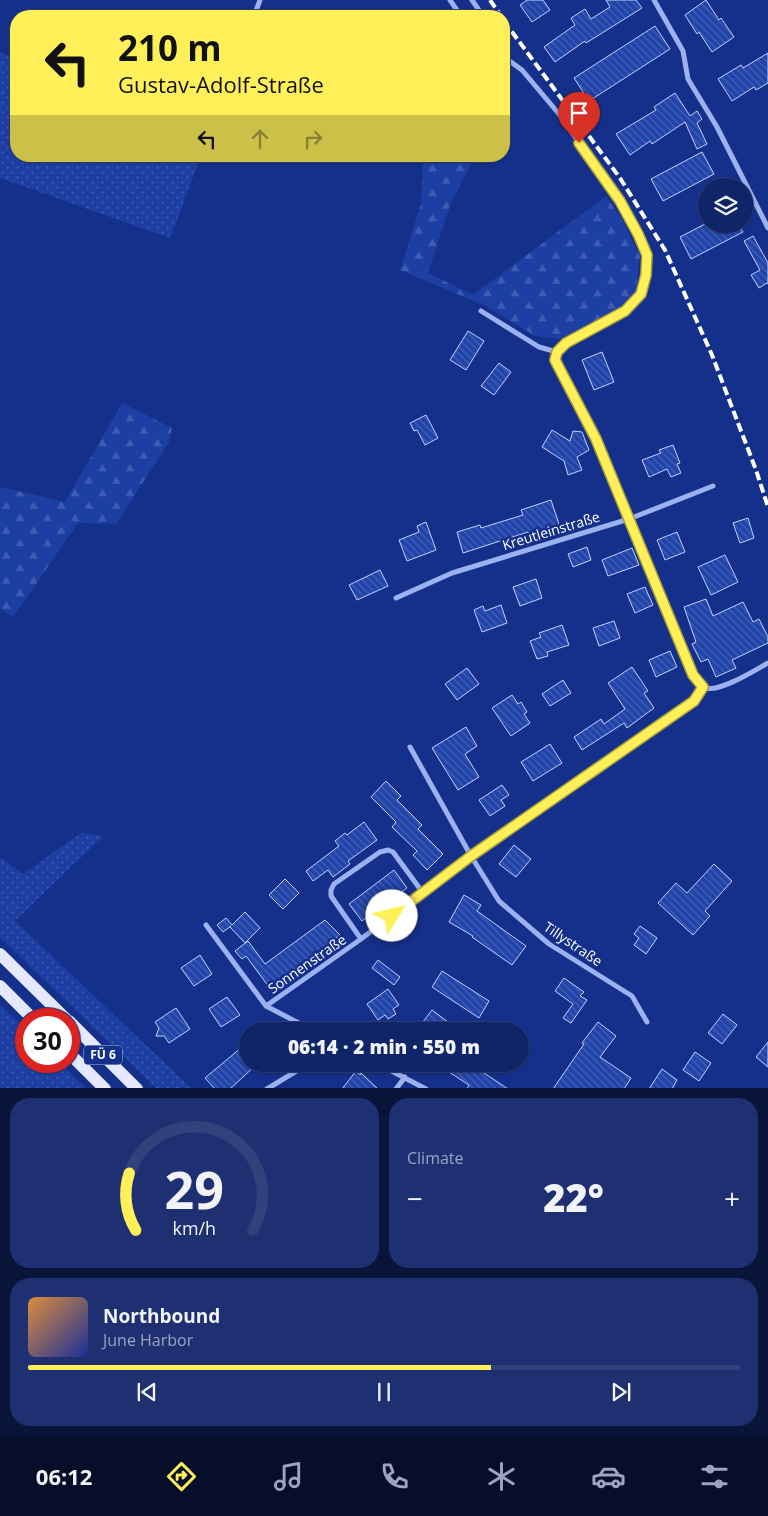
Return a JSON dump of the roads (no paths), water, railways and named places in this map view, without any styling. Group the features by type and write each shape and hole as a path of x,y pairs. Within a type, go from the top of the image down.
{"main road":[{"name":"FÜ 6","path":"0,954 56,1008"},
{"path":"0,986 22,1008"},
{"name":"FÜ 6","path":"80,1032 137,1088"},
{"name":"FÜ 6","path":"80,1064 105,1088"}],"street":[{"path":"656,1 683,51 688,79 717,127 768,228"},
{"path":"510,61 522,70 559,114 620,201 647,255 646,275 641,294 625,311 566,343 557,352 555,360 596,439 693,675 703,687 711,689 720,688 768,663"},
{"path":"481,311 539,347 557,352"},
{"name":"Kreutleinstraße","path":"396,598 452,573 629,519 712,486"},
{"name":"Sonnenstraße","path":"266,1006 361,939 471,856 694,701 703,687"},
{"name":"Tillystraße","path":"410,747 471,856 500,901 548,944 632,996 647,1022"},
{"name":"Sonnenstraße","path":"361,939 331,896 334,884 380,852 388,850 393,852 423,893"},
{"path":"206,925 266,1006 297,1022"},
{"path":"268,1088 295,1072"},
{"path":"393,1072 426,1088"},
{"path":"396,1088 405,1078"}],"railway":[{"path":"490,0 497,10"},
{"path":"510,29 620,178 665,250 712,355 756,470 768,507"}]}
